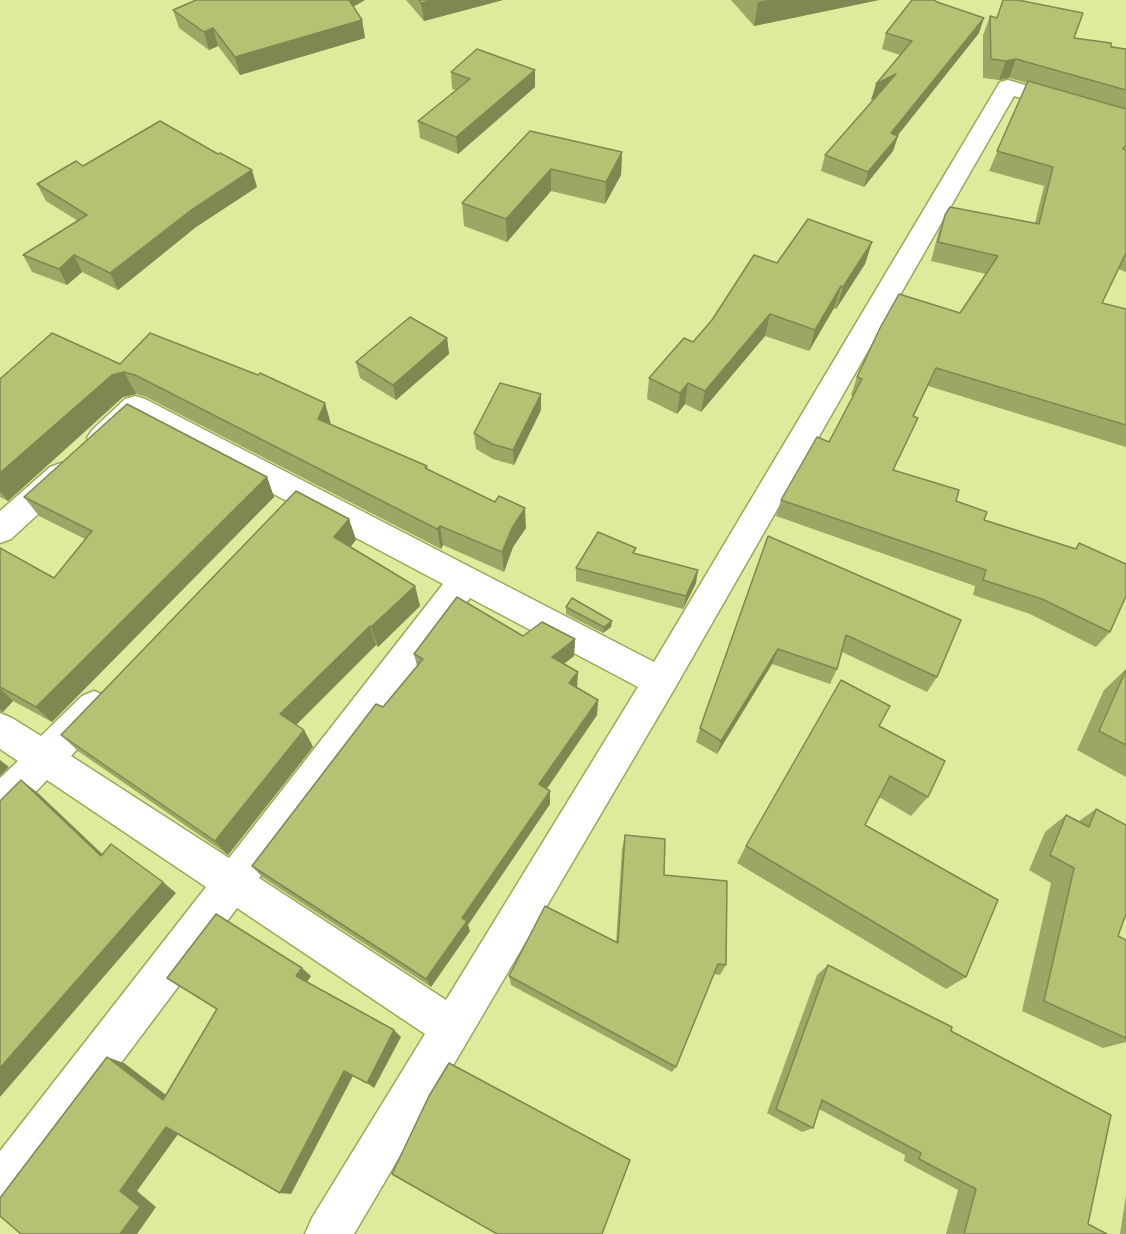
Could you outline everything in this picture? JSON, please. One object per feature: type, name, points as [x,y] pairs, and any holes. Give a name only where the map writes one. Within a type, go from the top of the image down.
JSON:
[{"type":"street","points":[[328,1234],[660,682],[1008,87],[1126,122]]},
{"type":"street","points":[[0,530],[135,407],[660,682]]},
{"type":"street","points":[[275,520],[300,494]]},
{"type":"street","points":[[0,1187],[465,580]]},
{"type":"street","points":[[0,804],[118,682]]},
{"type":"street","points":[[0,729],[452,1028]]},
{"type":"building","points":[[196,0],[349,0],[362,20],[235,57],[213,28],[204,32],[173,10]]},
{"type":"building","points":[[419,0],[435,0],[421,3]]},
{"type":"building","points":[[912,0],[934,0],[984,18],[891,133],[898,136],[868,172],[825,155],[896,74],[876,84],[912,41],[886,33]]},
{"type":"building","points":[[1003,0],[1018,0],[1083,13],[1074,38],[1111,43],[1111,47],[1126,49],[1126,90],[1016,59],[1006,61],[991,59],[990,16],[997,18]]},
{"type":"building","points":[[477,49],[535,70],[456,137],[418,121],[470,79],[451,72]]},
{"type":"building","points":[[1028,81],[1126,109],[1126,145],[1123,149],[1126,150],[1126,253],[1102,303],[1126,309],[1126,425],[936,368],[913,416],[918,418],[893,470],[959,490],[956,501],[987,512],[984,520],[1076,549],[1079,543],[1126,564],[1126,596],[1110,632],[1042,599],[983,580],[986,570],[781,500],[817,437],[829,442],[862,379],[857,377],[899,294],[960,313],[998,256],[938,242],[945,215],[950,207],[1039,224],[1053,167],[997,151]]},
{"type":"building","points":[[160,121],[218,154],[252,170],[190,211],[110,273],[74,255],[59,269],[23,255],[87,215],[37,184],[76,161],[83,166]]},
{"type":"building","points":[[530,131],[622,152],[606,182],[551,169],[506,219],[462,203]]},
{"type":"building","points":[[808,219],[872,242],[843,287],[841,286],[815,330],[770,314],[705,391],[688,383],[680,393],[649,378],[684,338],[693,342],[712,320],[754,255],[777,263]]},
{"type":"building","points":[[410,317],[447,338],[393,385],[356,362]]},
{"type":"building","points":[[52,333],[120,364],[150,333],[258,375],[260,373],[325,403],[318,419],[427,466],[425,468],[495,502],[499,496],[525,508],[512,528],[502,552],[440,526],[437,529],[135,375],[124,372],[112,375],[0,473],[0,379]]},
{"type":"building","points":[[500,383],[541,394],[513,450],[492,444],[474,433]]},
{"type":"building","points":[[127,404],[267,477],[36,707],[0,687],[0,548],[54,578],[92,531],[24,497]]},
{"type":"building","points":[[296,491],[349,519],[334,537],[415,586],[370,626],[280,714],[304,730],[215,841],[61,735]]},
{"type":"building","points":[[598,532],[636,548],[633,553],[698,570],[686,596],[576,568]]},
{"type":"building","points":[[768,536],[961,620],[937,677],[846,635],[837,669],[778,649],[721,741],[700,728]]},
{"type":"building","points":[[457,597],[523,636],[542,622],[575,639],[552,657],[578,672],[569,683],[598,700],[539,784],[550,791],[462,918],[467,921],[426,979],[252,866],[376,704],[383,707],[423,659],[414,654]]},
{"type":"building","points":[[572,598],[612,621],[604,627],[566,607]]},
{"type":"building","points":[[1126,670],[1126,745],[1099,731]]},
{"type":"building","points":[[841,680],[890,706],[879,726],[945,761],[928,797],[890,776],[865,825],[998,900],[966,977],[746,846]]},
{"type":"building","points":[[21,780],[101,856],[111,844],[163,882],[0,1068],[0,801]]},
{"type":"building","points":[[1096,809],[1126,825],[1126,914],[1118,936],[1126,940],[1126,1038],[1044,1001],[1074,868],[1050,855],[1066,815],[1089,827]]},
{"type":"building","points":[[625,835],[665,839],[664,875],[727,881],[726,965],[718,964],[676,1067],[509,976],[545,906],[618,943]]},
{"type":"building","points":[[216,914],[302,968],[296,976],[394,1030],[367,1083],[344,1071],[280,1193],[166,1127],[120,1191],[140,1207],[120,1234],[21,1234],[0,1216],[0,1198],[107,1057],[163,1100],[217,1009],[167,978]]},
{"type":"building","points":[[828,965],[952,1027],[951,1031],[1111,1115],[1088,1224],[1107,1234],[964,1234],[976,1189],[919,1159],[921,1153],[822,1100],[813,1128],[776,1109]]},
{"type":"building","points":[[449,1063],[630,1160],[602,1234],[497,1234],[392,1174],[429,1096]]}]
